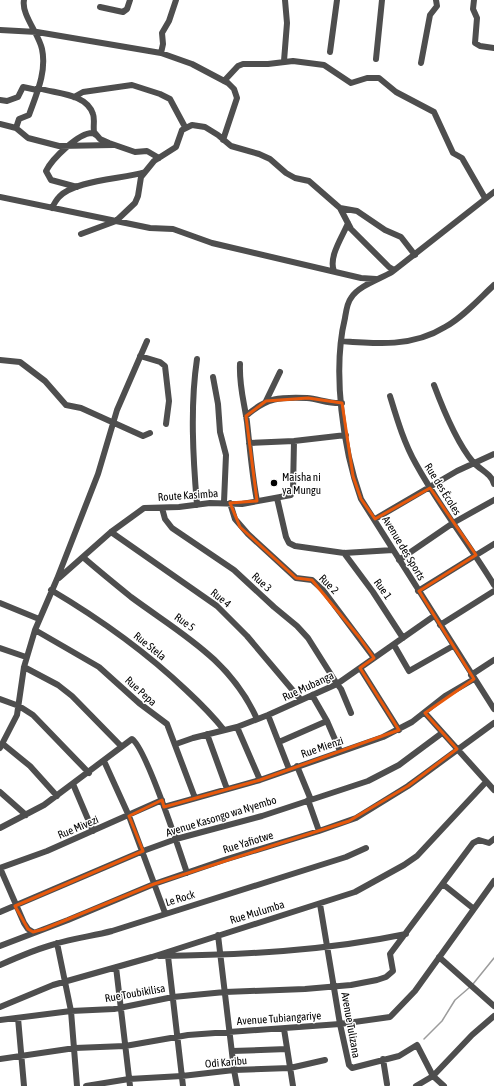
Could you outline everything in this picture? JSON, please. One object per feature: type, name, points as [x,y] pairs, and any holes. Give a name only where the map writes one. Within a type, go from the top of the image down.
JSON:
[{"type":"street","points":[[16,128],[19,119],[29,115],[41,84],[43,50],[37,32],[25,10],[24,0]]},
{"type":"street","points":[[100,7],[123,12],[127,9],[130,0]]},
{"type":"street","points":[[161,53],[163,44],[162,33],[169,21],[176,0]]},
{"type":"street","points":[[284,61],[287,23],[285,0]]},
{"type":"street","points":[[330,52],[337,0]]},
{"type":"street","points":[[376,59],[382,0]]},
{"type":"street","points":[[421,63],[431,13],[437,6],[436,0]]},
{"type":"street","points":[[474,0],[473,9],[476,18],[475,43],[480,46],[494,48]]},
{"type":"street","points":[[0,30],[37,32],[161,53],[192,64],[234,88],[237,98],[224,140]]},
{"type":"street","points":[[224,81],[238,66],[243,64],[268,64],[284,61],[324,65],[351,83],[368,78],[379,78],[396,92],[432,110],[453,153],[462,158],[485,198]]},
{"type":"street","points":[[74,97],[83,92],[132,85],[160,94],[170,99],[185,127]]},
{"type":"street","points":[[0,100],[13,100],[18,97],[24,87],[74,97],[84,101],[90,106],[96,135]]},
{"type":"street","points":[[0,124],[16,128],[28,138],[49,144],[68,146],[115,145]]},
{"type":"street","points":[[81,234],[116,221],[135,203],[138,196],[139,182],[145,172],[154,161],[176,147],[182,130],[185,127],[192,125],[205,127],[218,135],[231,146],[270,159],[286,173],[295,178],[309,181],[340,208],[348,223],[369,247],[394,270]]},
{"type":"street","points":[[77,187],[56,183],[46,174],[48,167],[68,146],[86,134],[93,133],[115,145],[135,152],[147,151],[159,158]]},
{"type":"street","points":[[52,208],[58,197],[77,187],[110,178],[145,172]]},
{"type":"street","name":"Avenue des Sports","points":[[494,192],[415,255],[394,270],[376,279],[350,298],[341,341],[339,382],[353,476],[361,499],[473,677],[491,699],[494,709]]},
{"type":"street","points":[[0,197],[150,228],[172,229],[212,243],[361,278],[376,279]]},
{"type":"street","points":[[340,208],[357,211],[385,230],[401,237],[415,255]]},
{"type":"street","points":[[334,271],[332,265],[334,258],[348,223]]},
{"type":"street","points":[[341,341],[371,344],[408,342],[431,334],[446,327],[494,285]]},
{"type":"street","name":"Route Kasimba","points":[[1,747],[13,726],[19,706],[26,657],[35,630],[57,579],[98,474],[113,422],[147,341]]},
{"type":"street","points":[[140,356],[160,362],[165,366],[169,401],[166,424]]},
{"type":"street","points":[[197,359],[193,387],[193,408],[197,505]]},
{"type":"street","points":[[0,360],[20,362],[45,381],[66,405],[81,408],[143,436],[150,433]]},
{"type":"street","points":[[240,364],[240,386],[246,416],[258,501]]},
{"type":"street","points":[[246,416],[266,401],[280,372]]},
{"type":"street","name":"Rue 2","points":[[213,377],[218,404],[220,432],[226,455],[227,503],[235,519],[248,534],[296,578],[309,579],[323,590],[374,658]]},
{"type":"street","points":[[434,385],[448,417],[474,463],[491,478],[494,484]]},
{"type":"street","name":"Rue des Écoles","points":[[390,396],[402,433],[415,463],[494,585]]},
{"type":"street","points":[[266,401],[308,398],[323,402],[342,403]]},
{"type":"street","points":[[250,443],[294,441],[346,435]]},
{"type":"street","name":"Route Kasimba","points":[[57,579],[84,558],[111,532],[144,508],[227,503],[242,504],[291,495],[293,490],[294,441]]},
{"type":"street","points":[[375,519],[474,463],[494,454]]},
{"type":"street","points":[[277,498],[286,538],[289,543],[302,547],[344,553],[393,550]]},
{"type":"street","points":[[399,560],[453,523],[494,500]]},
{"type":"street","name":"Rue 3","points":[[162,508],[165,519],[172,528],[234,570],[297,626],[308,638],[341,689],[351,713]]},
{"type":"street","name":"Rue 4","points":[[111,532],[217,606],[247,636],[302,700]]},
{"type":"street","points":[[418,591],[494,544]]},
{"type":"street","name":"Rue 1","points":[[344,553],[373,592],[403,638]]},
{"type":"street","name":"Rue 5","points":[[84,558],[132,597],[196,642],[228,674],[246,698],[257,719]]},
{"type":"street","name":"Rue Stela","points":[[51,590],[94,616],[145,653],[199,702],[224,730]]},
{"type":"street","points":[[440,625],[494,591]]},
{"type":"street","points":[[0,603],[39,619]]},
{"type":"street","name":"Rue Mubanga","points":[[176,744],[207,734],[237,728],[337,684],[434,616]]},
{"type":"street","name":"Rue Pepa","points":[[35,630],[99,667],[139,703],[167,724],[176,744],[195,798]]},
{"type":"street","points":[[394,645],[410,671],[453,646]]},
{"type":"street","points":[[0,648],[26,657]]},
{"type":"street","name":"Rue Mienzi","points":[[164,807],[260,780],[384,737],[399,730],[425,713],[445,696],[473,677],[494,660]]},
{"type":"street","points":[[24,667],[58,685],[72,696],[121,746]]},
{"type":"street","points":[[360,668],[399,730]]},
{"type":"street","points":[[312,695],[327,721],[340,751]]},
{"type":"street","points":[[0,699],[19,706],[40,721],[89,773]]},
{"type":"street","points":[[425,713],[494,790]]},
{"type":"street","points":[[268,715],[289,769]]},
{"type":"street","points":[[279,742],[327,721]]},
{"type":"street","name":"Rue Yafiotwe","points":[[0,946],[154,884],[319,831],[366,812],[408,786],[494,723]]},
{"type":"street","points":[[237,728],[260,780]]},
{"type":"street","name":"Avenue Kasongo wa Nyembo","points":[[0,912],[143,851],[176,839],[262,816],[368,781],[383,774],[442,733]]},
{"type":"street","points":[[207,734],[227,789]]},
{"type":"street","points":[[0,828],[26,815],[57,796],[89,773],[121,746],[130,740],[134,740],[139,746],[162,800],[187,873]]},
{"type":"street","points":[[1,747],[26,763],[57,796]]},
{"type":"street","points":[[104,761],[129,816],[165,913]]},
{"type":"street","points":[[297,766],[310,800],[319,831]]},
{"type":"street","name":"Rue Mulumba","points":[[0,1007],[66,982],[152,957],[355,892],[404,866],[417,856],[486,782]]},
{"type":"street","points":[[73,784],[93,831]]},
{"type":"street","points":[[0,792],[26,815]]},
{"type":"street","name":"Rue Mivezi","points":[[0,868],[47,851],[129,816],[162,800]]},
{"type":"street","points":[[152,957],[328,948],[361,944],[406,934],[444,885],[473,843],[479,840],[489,843],[494,839]]},
{"type":"street","name":"Le Rock","points":[[0,965],[37,948],[88,938],[346,857],[366,848]]},
{"type":"street","points":[[0,868],[15,906],[28,929],[33,932]]},
{"type":"street","name":"Avenue Tubiangariye","points":[[0,1059],[75,1048],[125,1046],[177,1037],[230,1031],[284,1029],[386,1018],[394,1015],[415,991],[494,881]]},
{"type":"street","points":[[444,885],[474,909]]},
{"type":"street","name":"Avenue Tulizana","points":[[320,904],[340,1024],[350,1067],[403,1054],[417,1045],[433,1076]]},
{"type":"street","name":"Rue Toubikilisa","points":[[0,1020],[71,1011],[121,1007],[173,997],[225,992],[334,987],[377,980],[391,974],[394,967],[390,960],[390,954],[406,934]]},
{"type":"street","points":[[218,935],[222,954],[234,1070],[238,1086]]},
{"type":"street","points":[[57,943],[71,1011],[77,1086]]},
{"type":"street","points":[[168,956],[184,1086]]},
{"type":"street","points":[[439,958],[494,1006]]},
{"type":"street","points":[[116,968],[130,1086]]},
{"type":"street","points":[[416,1086],[433,1076],[472,1035],[494,1016]]},
{"type":"street","points":[[18,1018],[24,1086]]},
{"type":"street","points":[[284,1029],[293,1086]]},
{"type":"street","points":[[232,1051],[287,1049]]},
{"type":"street","points":[[383,1059],[387,1084]]},
{"type":"street","name":"Odi Karibu","points":[[86,1086],[129,1079],[182,1076],[234,1070],[290,1068],[325,1060]]},
{"type":"street","points":[[433,1076],[444,1086]]},
{"type":"highlighted area","points":[[308,398],[342,403],[353,476],[361,499],[375,519],[430,488],[476,555],[419,591],[474,679],[425,713],[457,749],[408,786],[349,821],[154,884],[44,929],[33,932],[28,929],[15,906],[143,851],[129,816],[162,800],[164,807],[260,780],[399,730],[360,668],[374,658],[359,637],[312,580],[296,578],[240,527],[230,503],[257,501],[246,416],[266,401],[279,399]]},
{"type":"waterway","points":[[473,984],[494,958]]},
{"type":"waterway","points":[[424,1039],[442,1021],[455,1000],[470,987]]},
{"type":"place","name":"Maisha ni ya Mungu","points":[[274,483]]}]
